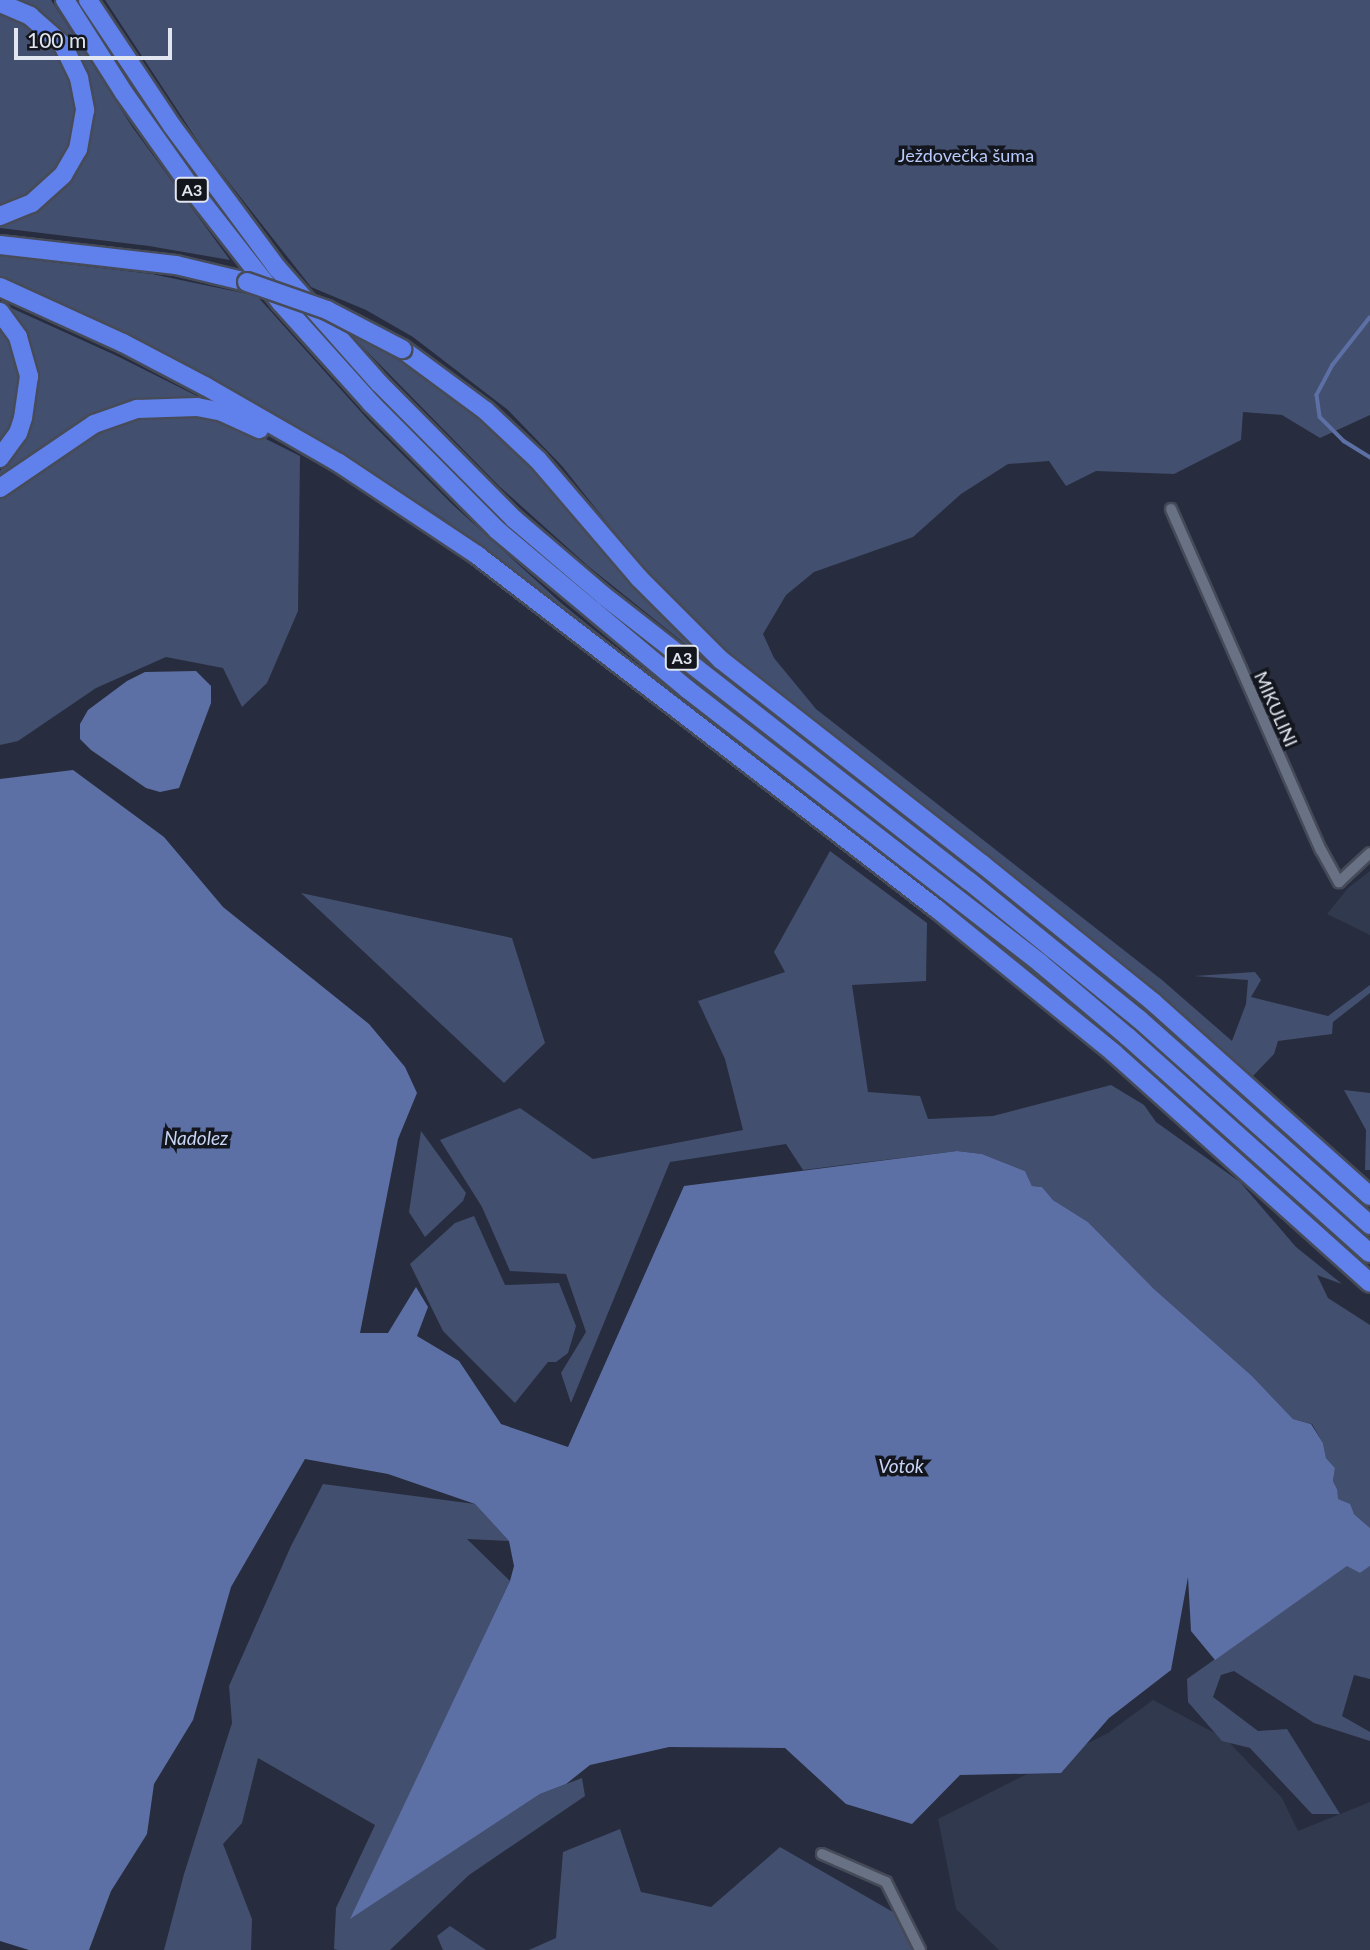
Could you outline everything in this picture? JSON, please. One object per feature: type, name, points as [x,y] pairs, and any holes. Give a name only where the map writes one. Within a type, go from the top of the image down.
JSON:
[{"type":"highway","name":"A3","points":[[65,0],[124,93],[195,193],[281,303],[362,394],[497,530],[687,689],[1040,963],[1128,1037],[1370,1253]]},
{"type":"highway","name":"A3","points":[[88,0],[172,126],[278,269],[379,383],[514,519],[604,596],[969,881],[1139,1019],[1370,1225]]},
{"type":"highway","points":[[0,3],[30,16],[63,46],[79,78],[85,110],[78,149],[63,175],[32,203],[0,216]]},
{"type":"highway","points":[[0,233],[66,244],[83,256]]},
{"type":"highway","points":[[0,245],[176,265],[247,282],[294,297],[351,322],[402,349],[486,411],[538,460],[639,578],[720,660],[1142,993],[1370,1196]]},
{"type":"highway","points":[[0,287],[123,343],[338,463],[477,555],[937,909],[1114,1053],[1370,1283]]},
{"type":"highway","points":[[0,312],[18,337],[29,376],[18,433],[0,458]]},
{"type":"highway","points":[[0,488],[94,424],[137,409],[167,406],[222,412],[319,461],[338,463]]},
{"type":"street","name":"MIKULINI","points":[[1171,509],[1321,850],[1339,882],[1370,852]]},
{"type":"street","points":[[822,1854],[886,1882],[920,1950]]},
{"type":"shaded area","points":[[1370,871],[1370,935],[1327,914],[1348,888]]},
{"type":"shaded area","points":[[1153,1700],[1226,1739],[1282,1798],[1298,1831],[1370,1802],[1370,1950],[999,1950],[956,1909],[938,1819],[1108,1733]]},
{"type":"green space","points":[[17,0],[51,0],[133,128],[230,260],[149,246],[0,228],[0,222],[37,209],[69,179],[81,161],[92,118],[88,76],[71,43],[45,15]]},
{"type":"green space","name":"Ježdovečka šuma","points":[[105,0],[1370,0],[1370,415],[1320,438],[1282,415],[1243,412],[1241,440],[1174,474],[1096,471],[1066,486],[1049,461],[1008,464],[961,494],[913,537],[814,572],[786,595],[763,634],[774,658],[816,709],[1162,980],[1232,1041],[1246,1004],[1248,980],[1194,976],[1255,972],[1261,980],[1251,997],[1328,1016],[1370,985],[1370,993],[1333,1022],[1332,1034],[1278,1041],[1274,1054],[1253,1076],[1050,907],[738,663],[697,627],[652,579],[562,466],[508,410],[413,337],[366,310],[311,287],[205,152]]},
{"type":"green space","points":[[0,10],[15,15],[56,48],[74,80],[78,116],[67,159],[32,195],[0,209]]},
{"type":"green space","points":[[0,256],[152,274],[257,296],[370,422],[453,505],[561,603],[619,650],[443,518],[327,444],[113,328],[0,277]]},
{"type":"green space","points":[[7,306],[115,355],[211,403],[166,397],[110,409],[70,429],[0,480],[0,471],[28,429],[36,387],[35,369],[26,336]]},
{"type":"green space","points":[[0,324],[10,339],[21,377],[15,422],[0,448]]},
{"type":"green space","points":[[343,327],[398,357],[482,418],[531,466],[653,604],[1146,1006],[1342,1179],[1370,1208],[1216,1069],[1084,957],[588,566],[499,486]]},
{"type":"green space","points":[[141,415],[206,415],[236,424],[300,456],[298,611],[267,683],[242,707],[223,668],[166,657],[96,688],[18,741],[0,745],[0,498],[79,442],[108,426]]},
{"type":"green space","points":[[830,851],[927,923],[926,981],[852,985],[868,1092],[920,1096],[928,1119],[993,1116],[1111,1085],[1144,1105],[1156,1122],[1240,1182],[1296,1247],[1342,1284],[1317,1275],[1328,1298],[1370,1325],[1370,1528],[1337,1499],[1337,1489],[1333,1481],[1335,1468],[1326,1458],[1323,1443],[1312,1424],[1293,1419],[1252,1376],[1154,1289],[1088,1222],[1053,1200],[1042,1187],[1032,1186],[1025,1171],[982,1154],[957,1151],[803,1170],[786,1144],[670,1162],[571,1403],[561,1373],[586,1332],[566,1274],[510,1271],[482,1207],[440,1140],[520,1108],[593,1159],[743,1130],[725,1059],[698,1001],[785,972],[774,952]]},
{"type":"green space","points":[[301,893],[512,938],[545,1043],[504,1083]]},
{"type":"green space","points":[[1344,1090],[1370,1093],[1370,1170],[1365,1170],[1366,1130]]},
{"type":"green space","points":[[421,1131],[466,1193],[463,1201],[425,1237],[409,1212]]},
{"type":"green space","points":[[474,1216],[505,1285],[559,1283],[576,1326],[568,1353],[556,1362],[548,1362],[515,1403],[443,1331],[410,1264],[455,1223]]},
{"type":"green space","points":[[323,1484],[475,1504],[509,1541],[467,1539],[510,1581],[351,1918],[540,1794],[582,1778],[585,1796],[469,1875],[390,1950],[338,1950],[334,1949],[336,1908],[375,1825],[258,1758],[242,1823],[223,1844],[252,1919],[251,1950],[164,1950],[184,1874],[232,1723],[229,1686],[291,1546]]},
{"type":"green space","points":[[1348,1565],[1360,1573],[1370,1566],[1370,1679],[1354,1675],[1342,1716],[1370,1732],[1370,1741],[1314,1723],[1234,1671],[1221,1675],[1213,1697],[1258,1731],[1287,1729],[1340,1814],[1312,1814],[1250,1748],[1222,1741],[1188,1702],[1187,1679]]},
{"type":"green space","points":[[620,1829],[641,1892],[711,1907],[780,1847],[893,1912],[916,1950],[529,1950],[556,1938],[563,1852]]},
{"type":"green space","points":[[450,1926],[486,1950],[443,1950],[437,1936]]},
{"type":"water","points":[[196,671],[211,686],[211,703],[179,788],[160,792],[146,788],[91,750],[80,739],[80,724],[88,710],[127,681],[145,672]]},
{"type":"water","points":[[73,770],[164,837],[223,907],[369,1024],[405,1067],[417,1093],[398,1139],[360,1333],[388,1333],[416,1287],[428,1307],[417,1336],[459,1361],[501,1424],[568,1447],[684,1186],[957,1151],[982,1154],[1025,1171],[1032,1186],[1042,1187],[1053,1200],[1088,1222],[1154,1289],[1252,1376],[1293,1419],[1311,1424],[1323,1443],[1326,1458],[1335,1468],[1333,1481],[1338,1499],[1350,1504],[1354,1514],[1370,1528],[1370,1566],[1360,1573],[1347,1566],[1215,1660],[1191,1631],[1188,1577],[1171,1670],[1109,1718],[1061,1773],[960,1775],[912,1824],[846,1804],[785,1748],[669,1747],[590,1765],[566,1784],[540,1794],[350,1919],[510,1581],[514,1566],[509,1541],[475,1504],[388,1474],[305,1459],[231,1587],[193,1720],[154,1784],[147,1834],[111,1891],[89,1950],[29,1950],[0,1941],[0,779]]},
{"type":"waterway","points":[[1370,318],[1333,365],[1317,395],[1320,417],[1344,441],[1370,457]]},
{"type":"water label","name":"Nadolez","points":[[196,1138]]},
{"type":"water label","name":"Votok","points":[[901,1466]]}]
